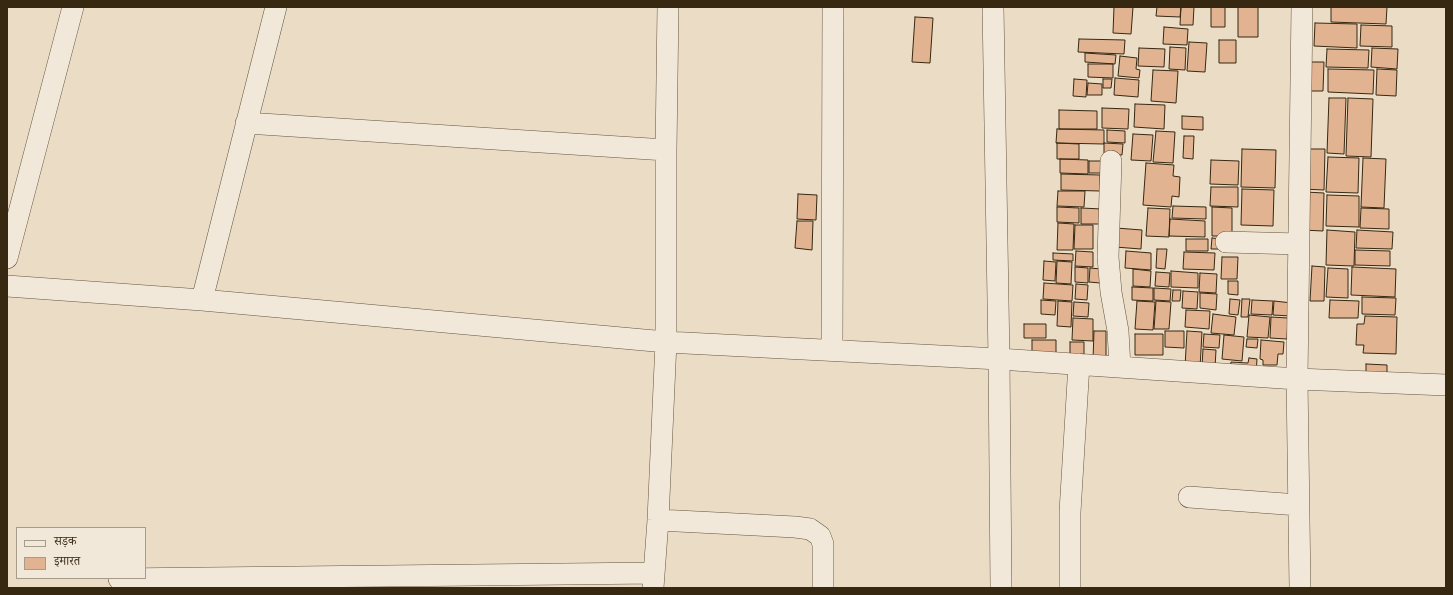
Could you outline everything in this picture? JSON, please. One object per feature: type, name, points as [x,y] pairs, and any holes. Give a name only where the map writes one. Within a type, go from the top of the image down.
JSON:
[{"type":"street","points":[[7,258],[73,7]]},
{"type":"street","points":[[202,300],[276,7]]},
{"type":"street","points":[[119,579],[653,581],[658,520],[666,342],[668,7]]},
{"type":"street","points":[[832,350],[833,7]]},
{"type":"street","points":[[993,7],[999,359],[1000,588]]},
{"type":"street","points":[[1300,588],[1297,380],[1302,7]]},
{"type":"street","points":[[246,123],[666,150]]},
{"type":"street","points":[[1111,161],[1108,257],[1111,292],[1118,331],[1120,367]]},
{"type":"street","points":[[1226,242],[1299,244]]},
{"type":"street","points":[[7,286],[202,300],[666,342],[999,359],[1297,380],[1446,385]]},
{"type":"street","points":[[1070,588],[1070,512],[1079,364]]},
{"type":"street","points":[[1189,497],[1299,505]]},
{"type":"street","points":[[658,520],[810,529],[820,536],[823,544],[823,588]]},
{"type":"building","points":[[1114,7],[1133,7],[1131,34],[1113,33]]},
{"type":"building","points":[[1157,7],[1181,7],[1180,17],[1156,16]]},
{"type":"building","points":[[1181,7],[1194,7],[1193,25],[1180,25]]},
{"type":"building","points":[[1211,7],[1225,7],[1225,27],[1211,27]]},
{"type":"building","points":[[1238,7],[1258,7],[1258,37],[1238,37]]},
{"type":"building","points":[[1331,7],[1387,7],[1386,24],[1331,22]]},
{"type":"building","points":[[915,17],[933,18],[930,63],[912,62]]},
{"type":"building","points":[[1315,23],[1357,24],[1357,48],[1314,46]]},
{"type":"building","points":[[1361,25],[1392,26],[1392,47],[1360,46]]},
{"type":"building","points":[[1164,27],[1188,29],[1187,45],[1163,44]]},
{"type":"building","points":[[1079,39],[1125,40],[1124,54],[1078,52]]},
{"type":"building","points":[[1219,40],[1236,40],[1236,63],[1219,63]]},
{"type":"building","points":[[1189,42],[1207,43],[1205,72],[1187,71]]},
{"type":"building","points":[[1170,47],[1186,48],[1185,70],[1169,69]]},
{"type":"building","points":[[1139,48],[1165,49],[1164,67],[1138,66]]},
{"type":"building","points":[[1372,48],[1398,49],[1397,69],[1371,67]]},
{"type":"building","points":[[1327,49],[1369,50],[1368,68],[1326,67]]},
{"type":"building","points":[[1085,53],[1116,55],[1115,64],[1085,62]]},
{"type":"building","points":[[1120,56],[1137,58],[1136,69],[1140,70],[1139,78],[1118,76]]},
{"type":"building","points":[[1307,62],[1324,62],[1323,91],[1306,91]]},
{"type":"building","points":[[1088,64],[1113,64],[1113,78],[1088,77]]},
{"type":"building","points":[[1328,69],[1374,70],[1373,94],[1328,92]]},
{"type":"building","points":[[1377,69],[1397,70],[1396,96],[1376,95]]},
{"type":"building","points":[[1153,70],[1178,71],[1176,103],[1151,101]]},
{"type":"building","points":[[1115,78],[1139,80],[1138,97],[1114,95]]},
{"type":"building","points":[[1074,79],[1087,80],[1086,97],[1073,96]]},
{"type":"building","points":[[1103,79],[1112,79],[1111,88],[1103,88]]},
{"type":"building","points":[[1088,83],[1102,84],[1102,95],[1087,95]]},
{"type":"building","points":[[1329,98],[1346,98],[1344,154],[1327,153]]},
{"type":"building","points":[[1348,98],[1373,99],[1371,157],[1346,156]]},
{"type":"building","points":[[1135,104],[1165,105],[1164,129],[1134,127]]},
{"type":"building","points":[[1102,108],[1129,109],[1128,129],[1102,128]]},
{"type":"building","points":[[1059,110],[1097,111],[1097,129],[1059,129]]},
{"type":"building","points":[[1182,116],[1203,117],[1203,130],[1182,129]]},
{"type":"building","points":[[1057,129],[1104,130],[1104,144],[1056,143]]},
{"type":"building","points":[[1107,130],[1125,131],[1125,143],[1107,142]]},
{"type":"building","points":[[1156,131],[1175,132],[1173,163],[1153,162]]},
{"type":"building","points":[[1133,134],[1153,135],[1151,161],[1131,160]]},
{"type":"building","points":[[1184,136],[1194,136],[1193,159],[1183,158]]},
{"type":"building","points":[[1057,143],[1079,144],[1079,159],[1057,159]]},
{"type":"building","points":[[1104,143],[1123,144],[1122,155],[1104,154]]},
{"type":"building","points":[[1242,149],[1276,150],[1275,188],[1241,187]]},
{"type":"building","points":[[1303,149],[1325,149],[1324,190],[1302,189]]},
{"type":"building","points":[[1328,157],[1359,158],[1358,193],[1326,192]]},
{"type":"building","points":[[1363,158],[1386,159],[1384,208],[1361,207]]},
{"type":"building","points":[[1060,159],[1088,160],[1088,174],[1060,173]]},
{"type":"building","points":[[1211,160],[1239,161],[1238,185],[1210,184]]},
{"type":"building","points":[[1089,161],[1102,161],[1102,173],[1089,173]]},
{"type":"building","points":[[1146,163],[1174,165],[1173,176],[1180,177],[1179,197],[1172,196],[1171,207],[1143,205]]},
{"type":"building","points":[[1061,174],[1100,175],[1100,191],[1061,190]]},
{"type":"building","points":[[1211,187],[1238,187],[1238,207],[1210,206]]},
{"type":"building","points":[[1242,189],[1274,190],[1273,226],[1241,225]]},
{"type":"building","points":[[1058,191],[1085,191],[1084,207],[1057,206]]},
{"type":"building","points":[[1305,192],[1324,193],[1323,231],[1303,230]]},
{"type":"building","points":[[798,194],[817,195],[816,220],[797,219]]},
{"type":"building","points":[[1327,195],[1359,196],[1359,227],[1326,226]]},
{"type":"building","points":[[1173,206],[1206,207],[1206,219],[1172,218]]},
{"type":"building","points":[[1057,207],[1079,208],[1079,223],[1057,222]]},
{"type":"building","points":[[1212,207],[1232,208],[1232,236],[1212,236]]},
{"type":"building","points":[[1081,208],[1102,209],[1102,224],[1081,224]]},
{"type":"building","points":[[1148,208],[1170,209],[1169,237],[1146,236]]},
{"type":"building","points":[[1361,208],[1389,209],[1389,229],[1360,228]]},
{"type":"building","points":[[1170,219],[1205,221],[1205,237],[1169,236]]},
{"type":"building","points":[[797,221],[813,221],[812,250],[795,248]]},
{"type":"building","points":[[1058,223],[1074,224],[1073,250],[1057,250]]},
{"type":"building","points":[[1075,225],[1093,225],[1093,249],[1074,249]]},
{"type":"building","points":[[1116,228],[1142,230],[1141,249],[1115,247]]},
{"type":"building","points":[[1327,230],[1355,232],[1354,266],[1326,265]]},
{"type":"building","points":[[1357,230],[1393,232],[1392,249],[1356,248]]},
{"type":"building","points":[[1212,238],[1222,239],[1221,249],[1211,249]]},
{"type":"building","points":[[1186,239],[1208,239],[1208,251],[1186,251]]},
{"type":"building","points":[[1157,249],[1167,249],[1165,269],[1156,268]]},
{"type":"building","points":[[1355,250],[1390,251],[1390,266],[1355,265]]},
{"type":"building","points":[[1076,251],[1093,252],[1093,267],[1075,266]]},
{"type":"building","points":[[1126,251],[1151,253],[1151,270],[1125,268]]},
{"type":"building","points":[[1184,252],[1215,253],[1214,270],[1183,269]]},
{"type":"building","points":[[1053,253],[1073,254],[1073,261],[1053,260]]},
{"type":"building","points":[[1222,257],[1238,257],[1237,279],[1221,279]]},
{"type":"building","points":[[1044,261],[1056,262],[1055,281],[1043,280]]},
{"type":"building","points":[[1057,261],[1072,262],[1071,284],[1056,283]]},
{"type":"building","points":[[1312,266],[1325,267],[1324,301],[1310,301]]},
{"type":"building","points":[[1075,267],[1088,268],[1088,283],[1075,282]]},
{"type":"building","points":[[1352,267],[1396,269],[1395,297],[1351,295]]},
{"type":"building","points":[[1090,268],[1101,269],[1100,283],[1089,282]]},
{"type":"building","points":[[1328,268],[1348,269],[1348,298],[1326,297]]},
{"type":"building","points":[[1133,269],[1151,271],[1150,287],[1133,286]]},
{"type":"building","points":[[1171,271],[1198,273],[1198,288],[1171,287]]},
{"type":"building","points":[[1156,272],[1170,273],[1169,287],[1155,286]]},
{"type":"building","points":[[1200,273],[1217,274],[1216,293],[1199,292]]},
{"type":"building","points":[[1228,281],[1238,281],[1238,295],[1228,294]]},
{"type":"building","points":[[1044,283],[1073,285],[1072,301],[1043,299]]},
{"type":"building","points":[[1076,284],[1088,285],[1087,300],[1075,299]]},
{"type":"building","points":[[1132,287],[1153,288],[1153,301],[1132,300]]},
{"type":"building","points":[[1154,288],[1171,289],[1170,301],[1154,300]]},
{"type":"building","points":[[1173,290],[1181,290],[1180,301],[1172,301]]},
{"type":"building","points":[[1183,291],[1198,292],[1197,309],[1182,308]]},
{"type":"building","points":[[1200,293],[1217,294],[1216,310],[1200,308]]},
{"type":"building","points":[[1362,297],[1396,298],[1395,315],[1362,314]]},
{"type":"building","points":[[1230,299],[1240,300],[1238,315],[1229,314]]},
{"type":"building","points":[[1242,299],[1250,299],[1248,317],[1241,317]]},
{"type":"building","points":[[1041,300],[1056,301],[1055,315],[1041,314]]},
{"type":"building","points":[[1252,300],[1273,301],[1272,315],[1251,314]]},
{"type":"building","points":[[1330,300],[1359,301],[1358,318],[1329,318]]},
{"type":"building","points":[[1058,301],[1072,302],[1071,327],[1057,326]]},
{"type":"building","points":[[1137,301],[1155,302],[1153,330],[1135,329]]},
{"type":"building","points":[[1156,301],[1171,302],[1169,329],[1154,329]]},
{"type":"building","points":[[1274,301],[1292,303],[1291,316],[1273,315]]},
{"type":"building","points":[[1074,302],[1089,303],[1088,317],[1073,316]]},
{"type":"building","points":[[1186,310],[1210,311],[1209,329],[1185,327]]},
{"type":"building","points":[[1213,314],[1236,317],[1234,335],[1211,333]]},
{"type":"building","points":[[1249,315],[1270,317],[1268,338],[1247,337]]},
{"type":"building","points":[[1365,316],[1397,317],[1396,354],[1363,353],[1364,345],[1356,345],[1357,324],[1364,324]]},
{"type":"building","points":[[1271,317],[1288,318],[1287,339],[1270,338]]},
{"type":"building","points":[[1073,318],[1093,319],[1093,341],[1072,340]]},
{"type":"building","points":[[1024,324],[1046,324],[1046,338],[1024,338]]},
{"type":"building","points":[[1094,331],[1106,331],[1106,360],[1093,360]]},
{"type":"building","points":[[1165,331],[1184,331],[1184,348],[1165,347]]},
{"type":"building","points":[[1187,331],[1202,332],[1200,368],[1185,367]]},
{"type":"building","points":[[1135,334],[1163,334],[1163,355],[1135,355]]},
{"type":"building","points":[[1204,334],[1220,335],[1219,348],[1203,347]]},
{"type":"building","points":[[1224,335],[1244,337],[1242,361],[1222,359]]},
{"type":"building","points":[[1247,339],[1258,339],[1257,348],[1246,347]]},
{"type":"building","points":[[1032,340],[1056,340],[1056,354],[1032,354]]},
{"type":"building","points":[[1261,340],[1284,342],[1283,354],[1278,354],[1277,365],[1263,365],[1263,360],[1260,359]]},
{"type":"building","points":[[1070,342],[1084,342],[1084,361],[1070,361]]},
{"type":"building","points":[[1203,349],[1216,350],[1215,368],[1202,367]]},
{"type":"building","points":[[1249,358],[1257,359],[1256,374],[1230,372],[1231,362],[1248,363]]},
{"type":"building","points":[[1366,364],[1387,365],[1387,378],[1366,377]]}]
